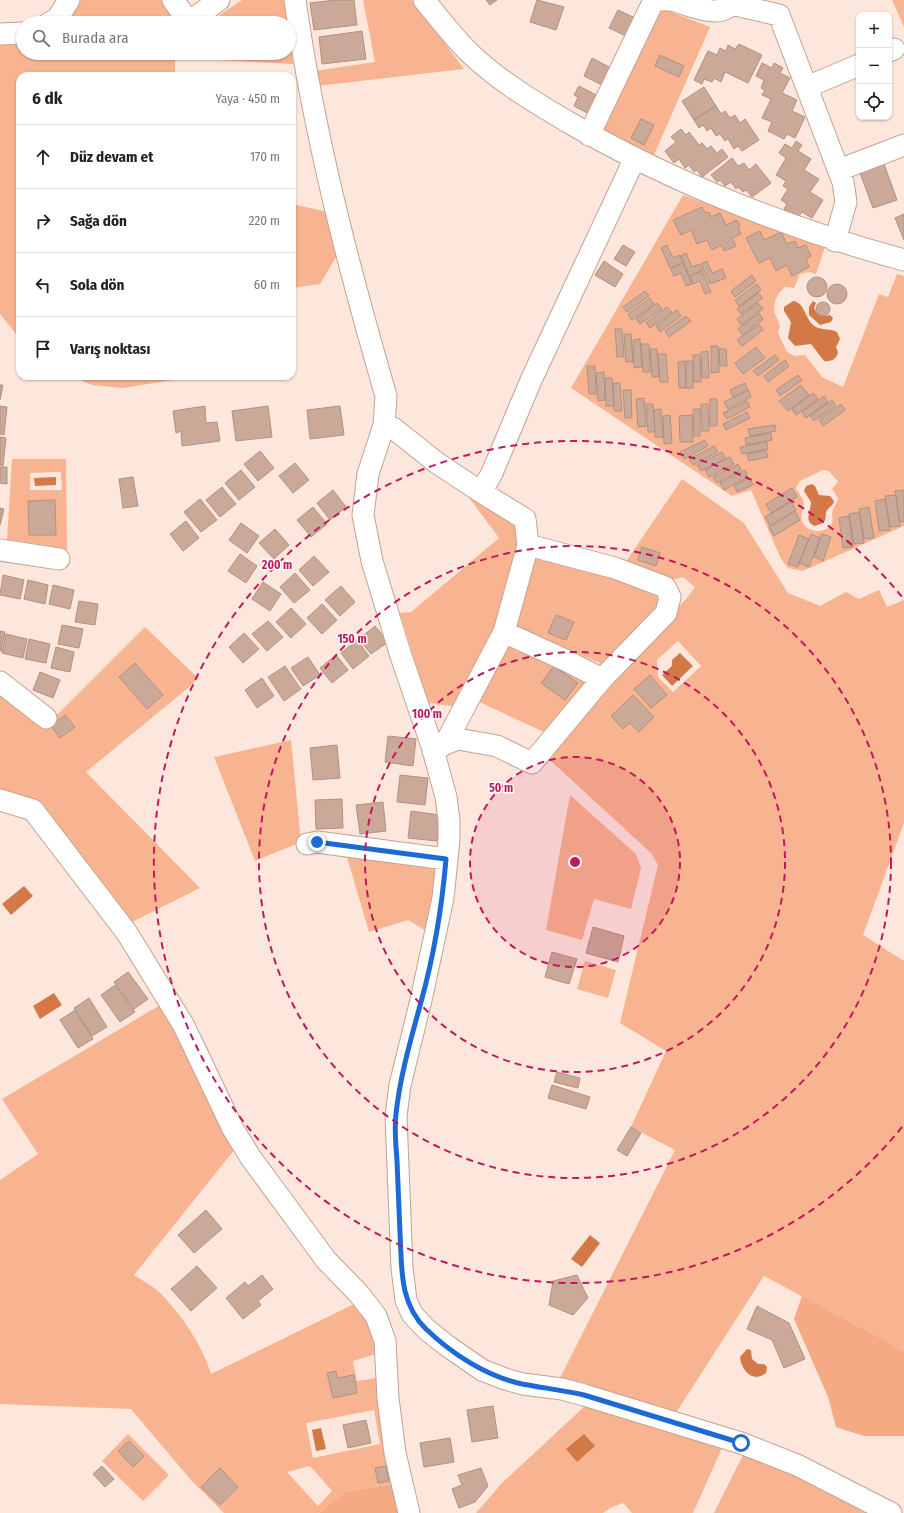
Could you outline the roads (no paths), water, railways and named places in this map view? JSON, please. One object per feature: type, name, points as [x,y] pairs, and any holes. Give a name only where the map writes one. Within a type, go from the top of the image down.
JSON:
[{"type":"street","points":[[59,16],[68,0]]},
{"type":"street","points":[[173,0],[185,16]]},
{"type":"street","points":[[197,16],[219,0]]},
{"type":"street","points":[[296,0],[308,86],[331,195],[386,396],[384,425],[368,474],[363,515],[372,561],[382,597],[439,747],[449,820],[443,898],[421,1000],[400,1086],[396,1116],[402,1268],[406,1300],[412,1314],[426,1329],[451,1349],[482,1370],[523,1384],[562,1389],[584,1395],[741,1443],[797,1465],[891,1513]]},
{"type":"street","points":[[424,0],[474,57],[528,99],[589,134],[685,182],[835,241],[904,260]]},
{"type":"street","points":[[589,134],[654,0],[669,0],[715,12],[724,9],[732,2],[779,15],[843,182],[846,202],[835,241]]},
{"type":"street","points":[[0,34],[16,33]]},
{"type":"street","points":[[807,87],[856,65]]},
{"type":"street","points":[[839,170],[904,145]]},
{"type":"street","points":[[481,492],[492,473],[532,378],[635,158]]},
{"type":"street","points":[[384,425],[393,428],[437,463],[525,519],[528,545],[504,632],[439,747]]},
{"type":"street","points":[[439,747],[458,739],[497,746],[532,763],[602,679],[666,613],[670,598],[665,587],[615,568],[528,545]]},
{"type":"street","points":[[0,550],[59,559]]},
{"type":"street","points":[[504,632],[602,679]]},
{"type":"street","points":[[0,682],[46,718]]},
{"type":"street","points":[[0,800],[33,810],[127,933],[184,1026],[233,1129],[251,1158],[326,1260],[359,1294],[376,1316],[385,1341],[388,1398],[395,1453],[409,1513]]},
{"type":"street","points":[[307,844],[317,842],[446,859]]},
{"type":"street","points":[[376,1316],[406,1300]]}]
